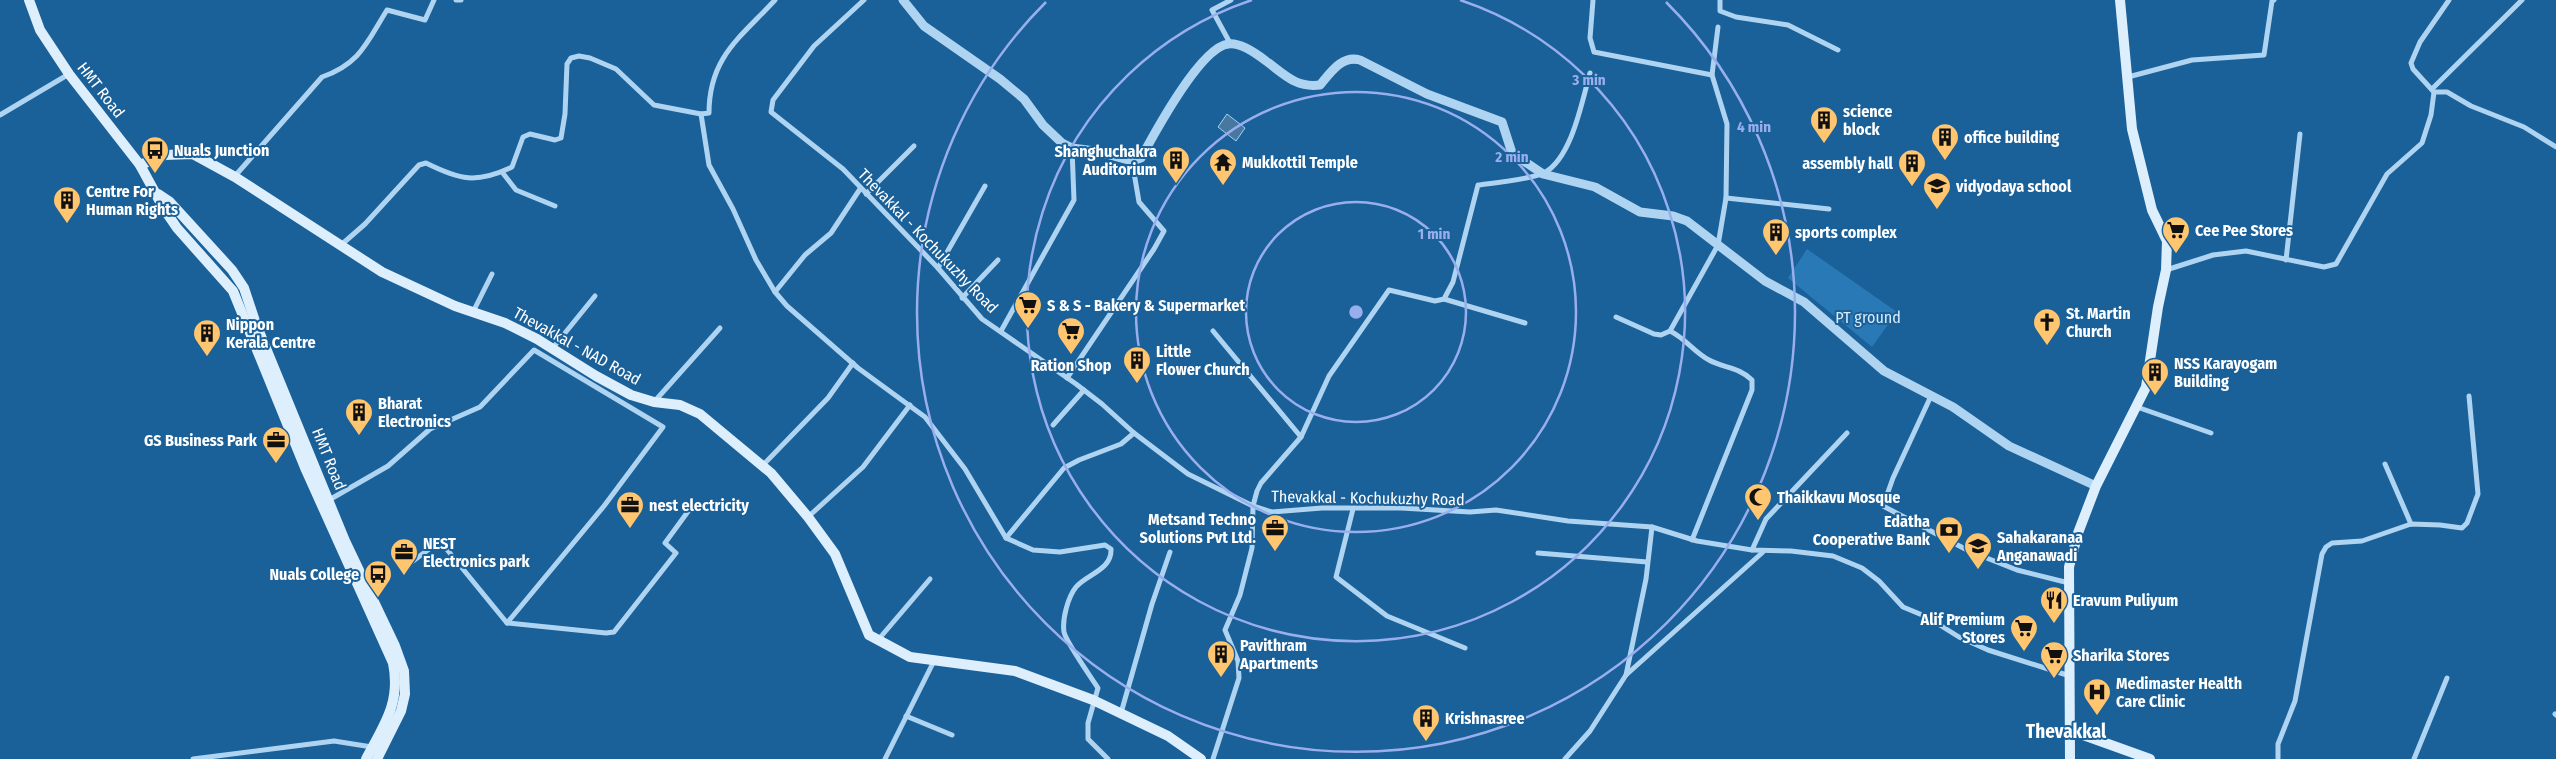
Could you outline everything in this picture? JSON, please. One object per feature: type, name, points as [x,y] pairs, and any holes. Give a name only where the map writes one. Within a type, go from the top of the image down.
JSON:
[{"type":"main road","name":"HMT Road","points":[[29,0],[40,30],[69,74],[140,165],[157,193],[164,209],[177,228],[234,291],[306,470],[401,679],[393,704],[366,759]]},
{"type":"main road","points":[[2070,759],[2072,731],[2069,567],[2078,533],[2096,486],[2146,387],[2166,270],[2167,241],[2152,210],[2134,138],[2120,0]]},
{"type":"main road","name":"Thevakkal - NAD Road","points":[[140,165],[165,155],[193,154],[235,177],[382,272],[473,313],[505,323],[537,338],[551,349],[631,396],[654,402],[680,405],[700,414],[771,473],[808,517],[835,554],[869,635],[910,657],[1015,671],[1093,700],[1168,736],[1201,759]]},
{"type":"main road","name":"HMT Road","points":[[157,193],[170,202],[232,270],[244,288],[256,324],[345,541],[395,646],[405,694],[401,711],[377,759]]},
{"type":"main road","points":[[2072,731],[2150,759]]},
{"type":"street","points":[[235,177],[322,77],[338,71],[356,59],[387,10],[425,20],[434,0]]},
{"type":"street","points":[[456,0],[461,0]]},
{"type":"street","points":[[340,246],[370,219],[419,165],[426,163],[450,175],[467,179],[485,178],[512,167],[523,137],[530,134],[555,140],[561,138],[565,114],[567,64],[571,58],[579,56],[590,58],[616,68],[654,105],[701,114],[709,113],[710,92],[728,49],[753,20],[775,0]]},
{"type":"street","name":"Thevakkal - Kochukuzhy Road","points":[[864,0],[814,46],[773,100],[771,112],[843,170],[938,268],[982,319],[1084,390],[1134,433],[1188,474],[1253,506],[1272,512],[1322,508],[1401,508],[1470,512],[1496,510],[1568,521],[1652,527],[1692,540],[1763,552],[1791,551],[1833,556],[1862,568],[1879,581],[1903,608],[1927,617],[1959,637],[1988,650],[2071,676]]},
{"type":"street","points":[[902,0],[924,26],[1000,79],[1024,99],[1062,143],[1072,148],[1095,151],[1132,161],[1141,158],[1171,102],[1182,87],[1217,50],[1230,43]]},
{"type":"street","points":[[1232,0],[1212,10],[1230,43],[1254,53],[1304,86],[1320,84],[1337,65],[1349,58],[1360,60],[1427,94],[1502,122],[1512,153],[1543,174],[1595,187],[1640,212],[1673,216],[1687,221],[1765,281],[1804,302],[1884,371],[1985,428],[2009,446],[2096,486]]},
{"type":"street","points":[[1593,0],[1590,38],[1594,52],[1712,75]]},
{"type":"street","points":[[1720,0],[1720,11],[1736,17],[1788,25],[1838,50]]},
{"type":"street","points":[[2127,77],[2192,60],[2264,55],[2272,1],[2274,0]]},
{"type":"street","points":[[2449,0],[2420,42],[2410,62],[2412,70],[2433,91],[2446,92],[2471,106],[2524,127],[2556,148]]},
{"type":"street","points":[[2166,270],[2229,252],[2246,251],[2324,267],[2336,264],[2387,174],[2422,143],[2431,115],[2433,91],[2522,0]]},
{"type":"street","points":[[1670,332],[1718,244],[1726,198],[1727,124],[1712,75],[1718,27]]},
{"type":"street","points":[[1444,299],[1453,282],[1478,185],[1543,174],[1558,160],[1576,125],[1590,72]]},
{"type":"street","points":[[0,115],[69,74]]},
{"type":"street","points":[[701,114],[709,166],[733,210],[756,260],[775,292],[787,306],[853,363],[925,416],[964,468],[1006,538],[1033,550],[1060,552],[1105,545],[1111,549],[1112,554],[1103,568],[1076,587],[1066,608],[1064,632],[1098,688],[1093,700],[1088,723],[1088,739],[1108,759]]},
{"type":"street","points":[[2286,260],[2300,134]]},
{"type":"street","points":[[866,194],[914,146]]},
{"type":"street","points":[[1001,331],[1074,200],[1072,148]]},
{"type":"street","points":[[1068,378],[1164,231],[1139,202],[1132,161]]},
{"type":"street","points":[[502,172],[516,190],[555,206]]},
{"type":"street","points":[[938,268],[986,186]]},
{"type":"street","points":[[775,292],[804,255],[831,233],[860,189]]},
{"type":"street","points":[[1726,198],[1829,209]]},
{"type":"street","points":[[962,298],[998,260]]},
{"type":"street","points":[[473,313],[492,274]]},
{"type":"street","points":[[1213,759],[1239,678],[1238,661],[1225,630],[1240,595],[1252,548],[1253,506],[1260,483],[1301,437],[1329,376],[1389,290],[1435,301],[1444,299],[1525,323]]},
{"type":"street","points":[[551,349],[595,296]]},
{"type":"street","points":[[1616,317],[1654,334],[1661,335],[1670,332],[1681,337],[1691,348],[1710,361],[1731,366],[1752,380],[1752,390],[1692,540]]},
{"type":"street","points":[[654,402],[720,328]]},
{"type":"street","points":[[1213,331],[1301,437]]},
{"type":"street","points":[[329,500],[388,466],[430,429],[480,407],[534,350],[663,427],[604,506],[507,623]]},
{"type":"street","points":[[762,467],[828,398],[853,363]]},
{"type":"street","points":[[1053,424],[1084,390]]},
{"type":"street","points":[[1931,396],[1893,478],[1884,506],[1969,551],[2017,570],[2070,584]]},
{"type":"street","points":[[2278,759],[2278,744],[2295,701],[2322,554],[2326,547],[2332,543],[2362,541],[2411,524],[2462,528],[2467,523],[2478,494],[2469,396]]},
{"type":"street","points":[[808,517],[863,467],[910,405]]},
{"type":"street","points":[[2137,407],[2211,433]]},
{"type":"street","points":[[1006,538],[1064,468],[1079,460],[1121,444],[1134,433]]},
{"type":"street","points":[[1752,550],[1766,519],[1847,433]]},
{"type":"street","points":[[2385,464],[2411,524]]},
{"type":"street","points":[[413,561],[440,541],[507,623],[606,633],[614,632],[676,553],[665,543],[692,506]]},
{"type":"street","points":[[1353,509],[1336,577],[1387,616],[1465,648]]},
{"type":"street","points":[[1626,675],[1646,579],[1652,527]]},
{"type":"street","points":[[1120,714],[1152,604],[1170,552]]},
{"type":"street","points":[[1565,759],[1590,731],[1626,675],[1763,552]]},
{"type":"street","points":[[1538,553],[1647,562]]},
{"type":"street","points":[[878,640],[930,579]]},
{"type":"street","points":[[884,759],[934,660]]},
{"type":"street","points":[[2414,759],[2447,678]]},
{"type":"street","points":[[906,716],[952,735]]},
{"type":"street","points":[[193,759],[334,741],[372,747]]},
{"type":"green space","name":"PT ground","points":[[1807,249],[1897,312],[1872,347],[1788,278]]},
{"type":"shaded area","points":[[1227,114],[1245,128],[1236,141],[1218,127]]},
{"type":"place","name":"science block","points":[[1824,144]]},
{"type":"place","name":"office building","points":[[1945,161]]},
{"type":"place","name":"Nuals Junction","points":[[155,174]]},
{"type":"place","name":"Shanghuchakra Auditorium","points":[[1176,184]]},
{"type":"place","name":"Mukkottil Temple","points":[[1223,186]]},
{"type":"place","name":"assembly hall","points":[[1912,187]]},
{"type":"place","name":"vidyodaya school","points":[[1937,210]]},
{"type":"place","name":"Centre For Human Rights","points":[[67,224]]},
{"type":"place","name":"Cee Pee Stores","points":[[2176,254]]},
{"type":"place","name":"sports complex","points":[[1776,256]]},
{"type":"place","name":"S & S - Bakery & Supermarket","points":[[1028,329]]},
{"type":"place","name":"St. Martin Church","points":[[2047,346]]},
{"type":"place","name":"Ration Shop","points":[[1071,355]]},
{"type":"place","name":"Nippon Kerala Centre","points":[[207,357]]},
{"type":"place","name":"Little Flower Church","points":[[1137,384]]},
{"type":"place","name":"NSS Karayogam Building","points":[[2155,396]]},
{"type":"place","name":"Bharat Electronics","points":[[359,436]]},
{"type":"place","name":"GS Business Park","points":[[276,464]]},
{"type":"place","name":"Thaikkavu Mosque","points":[[1758,521]]},
{"type":"place","name":"nest electricity","points":[[630,529]]},
{"type":"place","name":"Metsand Techno Solutions Pvt Ltd.","points":[[1275,552]]},
{"type":"place","name":"Edatha Cooperative Bank","points":[[1949,554]]},
{"type":"place","name":"Sahakaranaa Anganawadi","points":[[1978,570]]},
{"type":"place","name":"NEST Electronics park","points":[[404,576]]},
{"type":"place","name":"Nuals College","points":[[378,598]]},
{"type":"place","name":"Eravum Puliyum","points":[[2054,624]]},
{"type":"place","name":"Alif Premium Stores","points":[[2024,652]]},
{"type":"place","name":"Pavithram Apartments","points":[[1221,678]]},
{"type":"place","name":"Sharika Stores","points":[[2054,679]]},
{"type":"place","name":"Medimaster Health Care Clinic","points":[[2097,716]]},
{"type":"place","name":"Krishnasree","points":[[1426,742]]},
{"type":"district","name":"Thevakkal","points":[[2066,731]]}]
